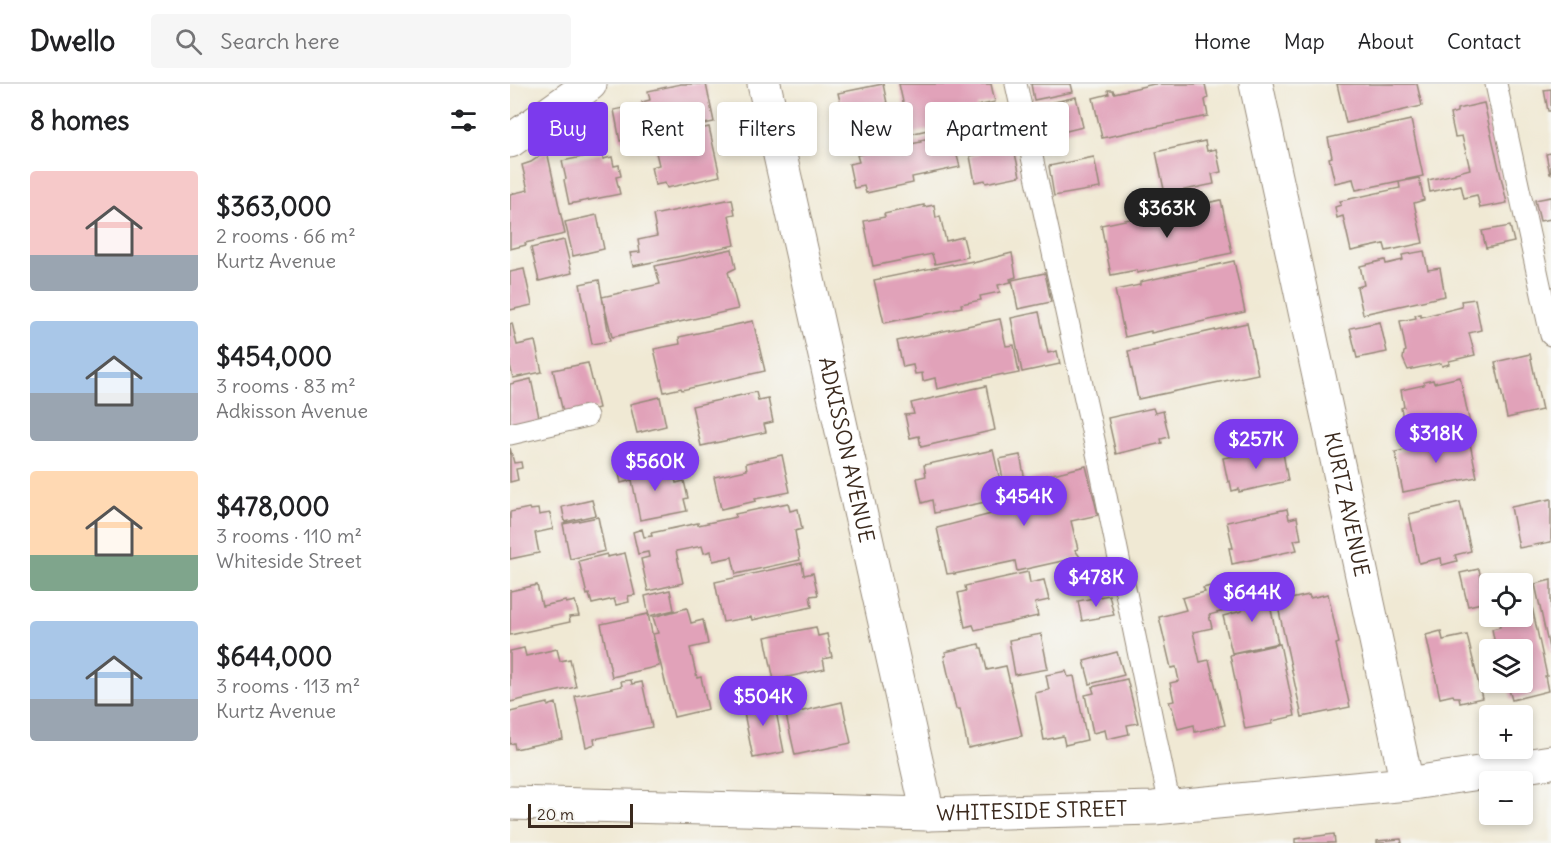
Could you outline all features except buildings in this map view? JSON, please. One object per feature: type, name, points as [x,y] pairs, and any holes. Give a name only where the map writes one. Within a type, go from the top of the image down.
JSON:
[{"type":"street","points":[[510,141],[590,84]]},
{"type":"street","name":"ADKISSON AVENUE","points":[[764,84],[928,814]]},
{"type":"street","name":"KURTZ AVENUE","points":[[1256,84],[1407,784]]},
{"type":"street","name":"WHITESIDE STREET","points":[[510,803],[928,814],[1170,806],[1407,784],[1551,762]]},
{"type":"lane","points":[[1016,84],[1103,479],[1170,806]]},
{"type":"lane","points":[[1496,84],[1551,335]]},
{"type":"lane","points":[[510,434],[586,416]]}]
